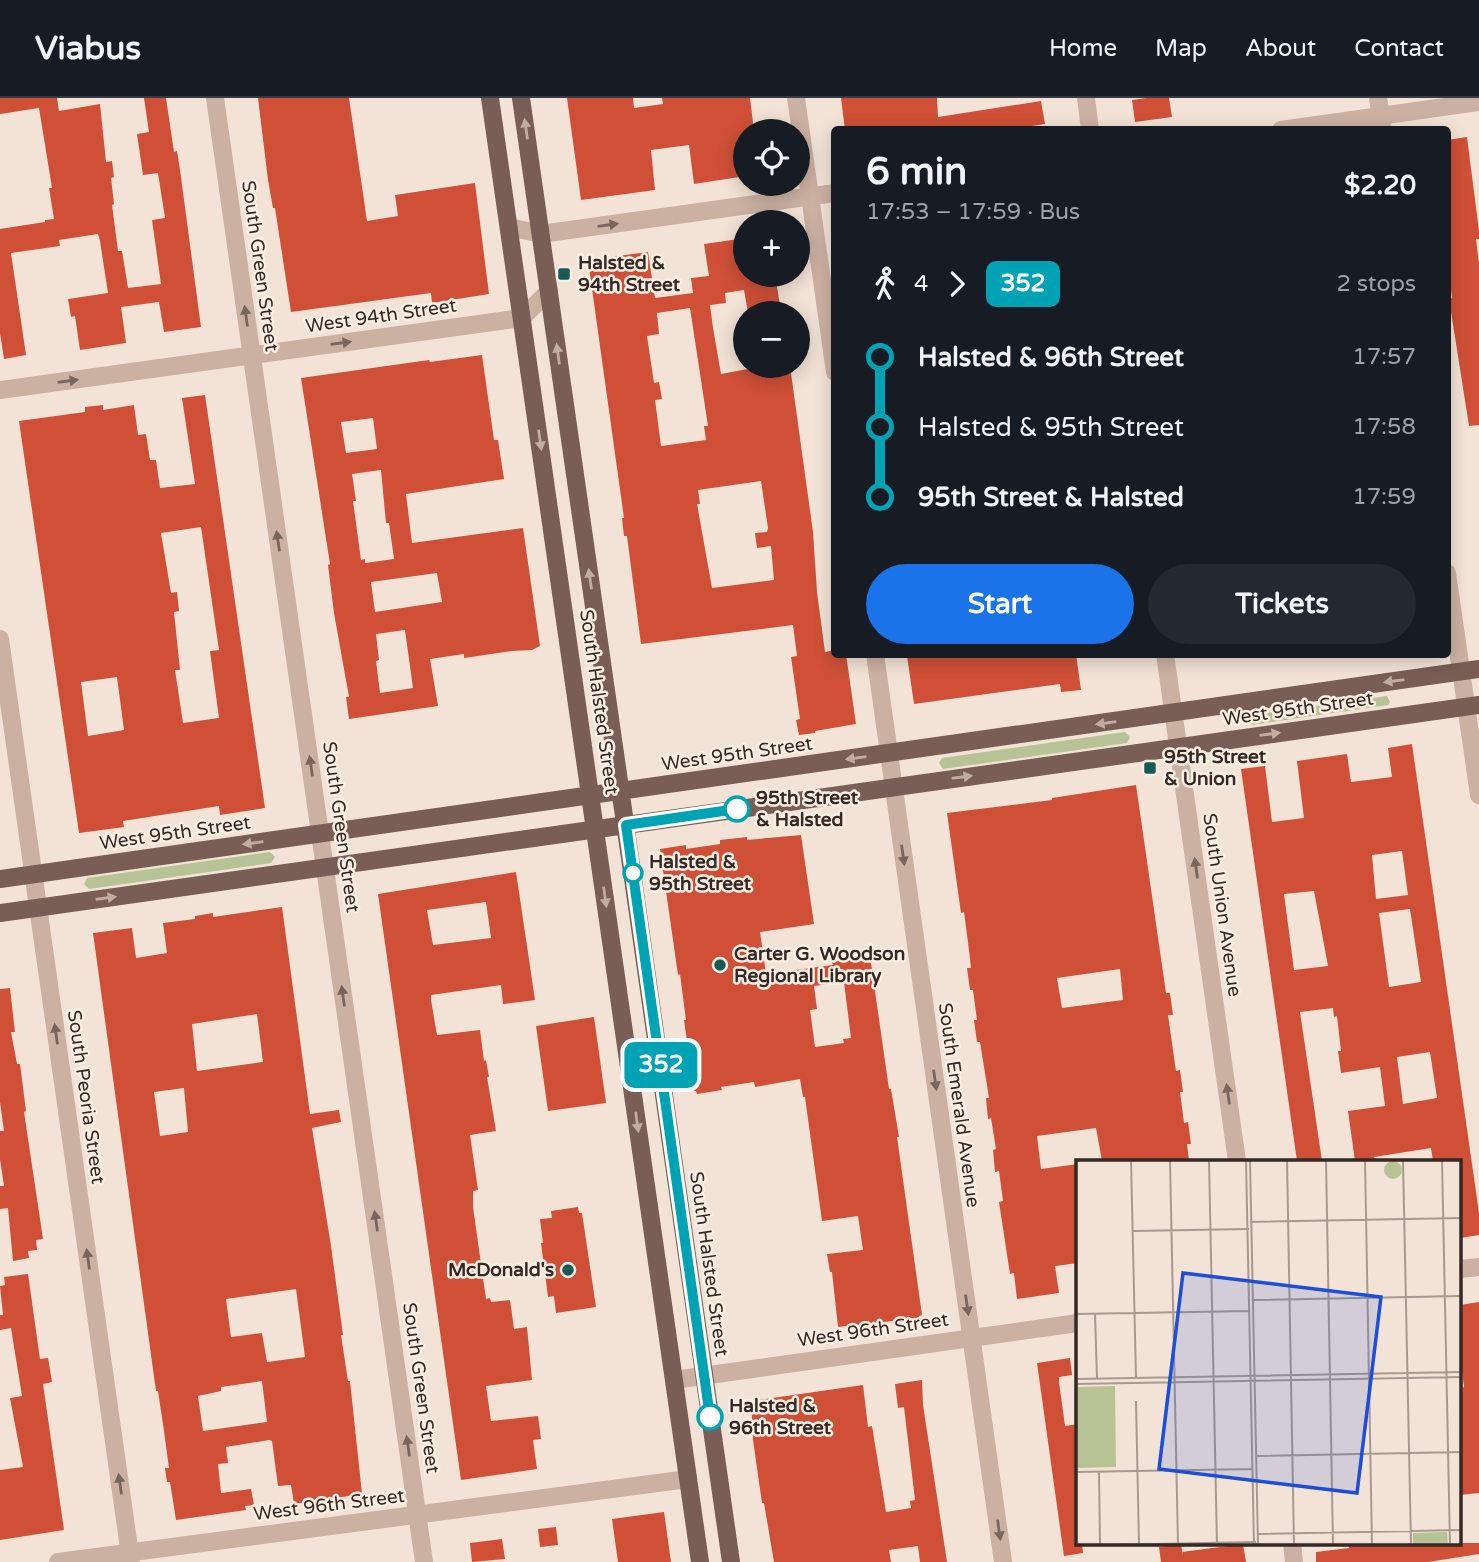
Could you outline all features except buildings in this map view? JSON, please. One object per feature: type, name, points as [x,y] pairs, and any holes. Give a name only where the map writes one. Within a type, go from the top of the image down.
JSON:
[{"type":"main road","name":"South Halsted Street","points":[[490,98],[700,1562]]},
{"type":"main road","name":"South Halsted Street","points":[[521,98],[730,1562]]},
{"type":"main road","name":"West 95th Street","points":[[0,879],[1470,671]]},
{"type":"main road","name":"West 95th Street","points":[[0,913],[1473,706]]},
{"type":"street","name":"South Green Street","points":[[215,98],[424,1562]]},
{"type":"street","points":[[796,98],[799,119]]},
{"type":"street","points":[[1086,98],[1090,126]]},
{"type":"street","points":[[1306,126],[1479,102]]},
{"type":"street","points":[[509,227],[541,234],[831,193]]},
{"type":"street","points":[[810,196],[831,344]]},
{"type":"street","points":[[522,318],[549,291]]},
{"type":"street","name":"West 94th Street","points":[[0,390],[522,318]]},
{"type":"street","points":[[1451,590],[1470,671],[1479,795]]},
{"type":"street","name":"South Peoria Street","points":[[0,639],[131,1557]]},
{"type":"street","name":"South Emerald Avenue","points":[[876,658],[1003,1562]]},
{"type":"street","name":"South Union Avenue","points":[[1166,658],[1237,1160]]},
{"type":"street","name":"West 96th Street","points":[[674,1380],[1076,1323]]},
{"type":"street","name":"West 96th Street","points":[[58,1562],[131,1557],[418,1514],[688,1479]]},
{"type":"street","points":[[1292,1544],[1294,1562]]},
{"type":"green space","points":[[1387,696],[1390,702],[1388,705],[1252,725],[1249,722],[1251,715]]},
{"type":"green space","points":[[1125,732],[1130,737],[1127,743],[943,769],[939,763],[942,758]]},
{"type":"green space","points":[[270,852],[275,857],[271,863],[89,889],[84,884],[87,878]]},
{"type":"bus line","name":"352","points":[[710,1417],[626,825],[737,809]]},
{"type":"place","name":"Halsted & 94th Street","points":[[564,274]]},
{"type":"place","name":"95th Street & Union","points":[[1150,768]]},
{"type":"place","name":"95th Street & Halsted","points":[[737,809]]},
{"type":"place","name":"Halsted & 95th Street","points":[[633,873]]},
{"type":"place","name":"Carter G. Woodson Regional Library","points":[[720,965]]},
{"type":"place","name":"McDonald's","points":[[568,1270]]},
{"type":"place","name":"Halsted & 96th Street","points":[[710,1417]]}]
